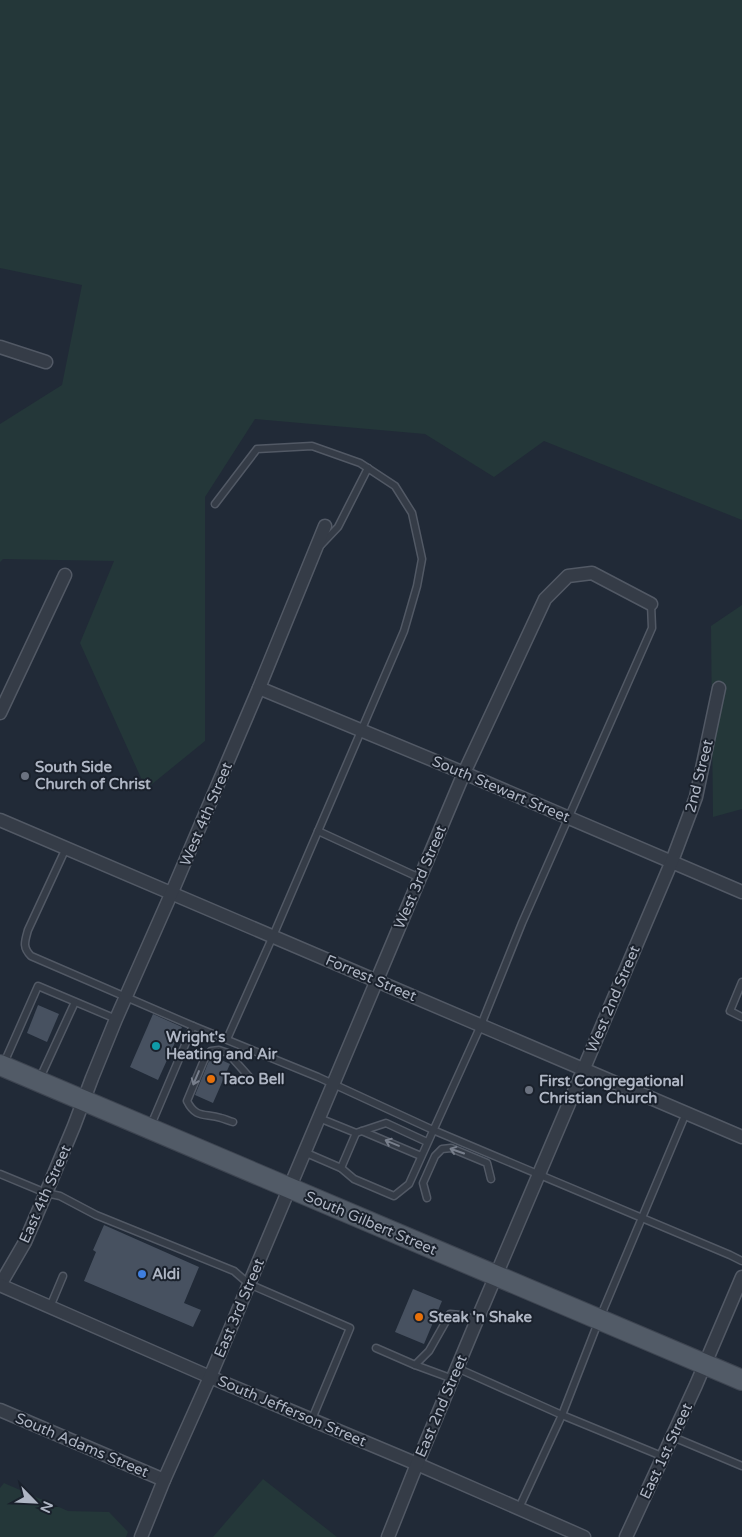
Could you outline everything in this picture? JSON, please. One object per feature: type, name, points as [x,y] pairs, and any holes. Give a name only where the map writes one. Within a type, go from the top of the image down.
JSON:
[{"type":"main road","name":"South Gilbert Street","points":[[1,1066],[742,1380]]},
{"type":"street","points":[[0,347],[46,362]]},
{"type":"street","name":"West 4th Street","points":[[84,1101],[116,1020],[259,688],[325,526]]},
{"type":"street","name":"West 3rd Street","points":[[289,1188],[378,981],[464,773],[545,599],[568,576],[592,573],[651,604]]},
{"type":"street","points":[[0,713],[65,575]]},
{"type":"street","name":"South Stewart Street","points":[[259,688],[742,892]]},
{"type":"street","name":"2nd Street","points":[[672,861],[696,797],[719,688]]},
{"type":"street","name":"Forrest Street","points":[[0,820],[742,1137]]},
{"type":"street","name":"West 2nd Street","points":[[496,1276],[672,861]]},
{"type":"street","name":"East 4th Street","points":[[0,1285],[25,1242],[84,1101]]},
{"type":"street","name":"East 3rd Street","points":[[140,1537],[289,1188]]},
{"type":"street","name":"East 2nd Street","points":[[388,1537],[496,1276]]},
{"type":"street","name":"East 1st Street","points":[[626,1537],[664,1457],[742,1277]]},
{"type":"street","name":"South Jefferson Street","points":[[0,1285],[584,1537]]},
{"type":"street","name":"South Adams Street","points":[[0,1410],[164,1480]]},
{"type":"lane","points":[[215,504],[257,449],[312,446],[360,463],[395,486],[412,512],[422,559],[407,621],[362,730],[227,1039]]},
{"type":"lane","points":[[314,554],[338,527],[368,468]]},
{"type":"lane","points":[[304,1152],[341,1168],[354,1179],[394,1196],[409,1184],[482,1025],[522,923],[652,628],[651,604]]},
{"type":"lane","points":[[318,831],[420,878]]},
{"type":"lane","points":[[66,848],[24,941],[26,950],[31,956],[193,1026],[318,1077],[433,1130],[643,1217],[742,1261]]},
{"type":"lane","points":[[742,982],[730,1011],[742,1017]]},
{"type":"lane","points":[[1,1066],[38,986],[116,1020]]},
{"type":"lane","points":[[39,1082],[75,1002]]},
{"type":"lane","points":[[149,1129],[193,1026]]},
{"type":"lane","points":[[233,1122],[220,1117],[202,1115],[192,1110],[187,1101],[204,1060],[211,1051],[219,1050],[228,1053],[251,1079]]},
{"type":"lane","points":[[519,1508],[562,1415],[599,1320],[686,1113]]},
{"type":"lane","points":[[319,1118],[421,1156]]},
{"type":"lane","points":[[341,1168],[359,1132],[386,1123],[428,1142]]},
{"type":"lane","points":[[427,1198],[423,1183],[435,1156],[442,1149],[451,1148],[487,1163],[491,1179]]},
{"type":"lane","points":[[0,1174],[46,1193],[60,1196],[96,1215],[234,1271],[248,1284],[350,1328],[312,1419]]},
{"type":"lane","points":[[50,1307],[63,1276]]},
{"type":"lane","points":[[415,1365],[429,1351],[450,1314],[477,1320]]},
{"type":"lane","points":[[376,1348],[415,1365],[455,1374],[664,1457]]},
{"type":"lane","points":[[672,1437],[742,1466]]},
{"type":"shaded area","points":[[0,0],[742,0],[742,520],[544,441],[494,477],[425,434],[255,419],[205,497],[205,741],[146,789],[80,643],[114,561],[3,559],[0,562],[0,424],[62,385],[82,285],[0,268]]},
{"type":"shaded area","points":[[742,605],[742,809],[713,817],[711,626]]},
{"type":"shaded area","points":[[263,1479],[337,1537],[213,1537]]},
{"type":"shaded area","points":[[4,1483],[68,1511],[109,1512],[128,1532],[126,1537],[0,1537],[0,1488]]},
{"type":"building","points":[[38,1005],[59,1014],[47,1042],[27,1033]]},
{"type":"building","name":"Wright's Heating and Air","points":[[153,1014],[182,1027],[158,1080],[130,1067]]},
{"type":"building","name":"Taco Bell","points":[[213,1056],[230,1064],[213,1103],[195,1095],[208,1063]]},
{"type":"building","name":"Aldi","points":[[104,1225],[199,1267],[184,1303],[201,1310],[193,1327],[84,1281],[96,1252],[93,1250]]},
{"type":"building","name":"Steak 'n Shake","points":[[413,1289],[442,1301],[424,1344],[395,1332]]},
{"type":"place","name":"South Side Church of Christ","points":[[25,776]]},
{"type":"place","name":"Wright's Heating and Air","points":[[156,1046]]},
{"type":"place","name":"Taco Bell","points":[[211,1079]]},
{"type":"place","name":"First Congregational Christian Church","points":[[529,1090]]},
{"type":"place","name":"Aldi","points":[[142,1274]]},
{"type":"place","name":"Steak 'n Shake","points":[[419,1317]]}]
